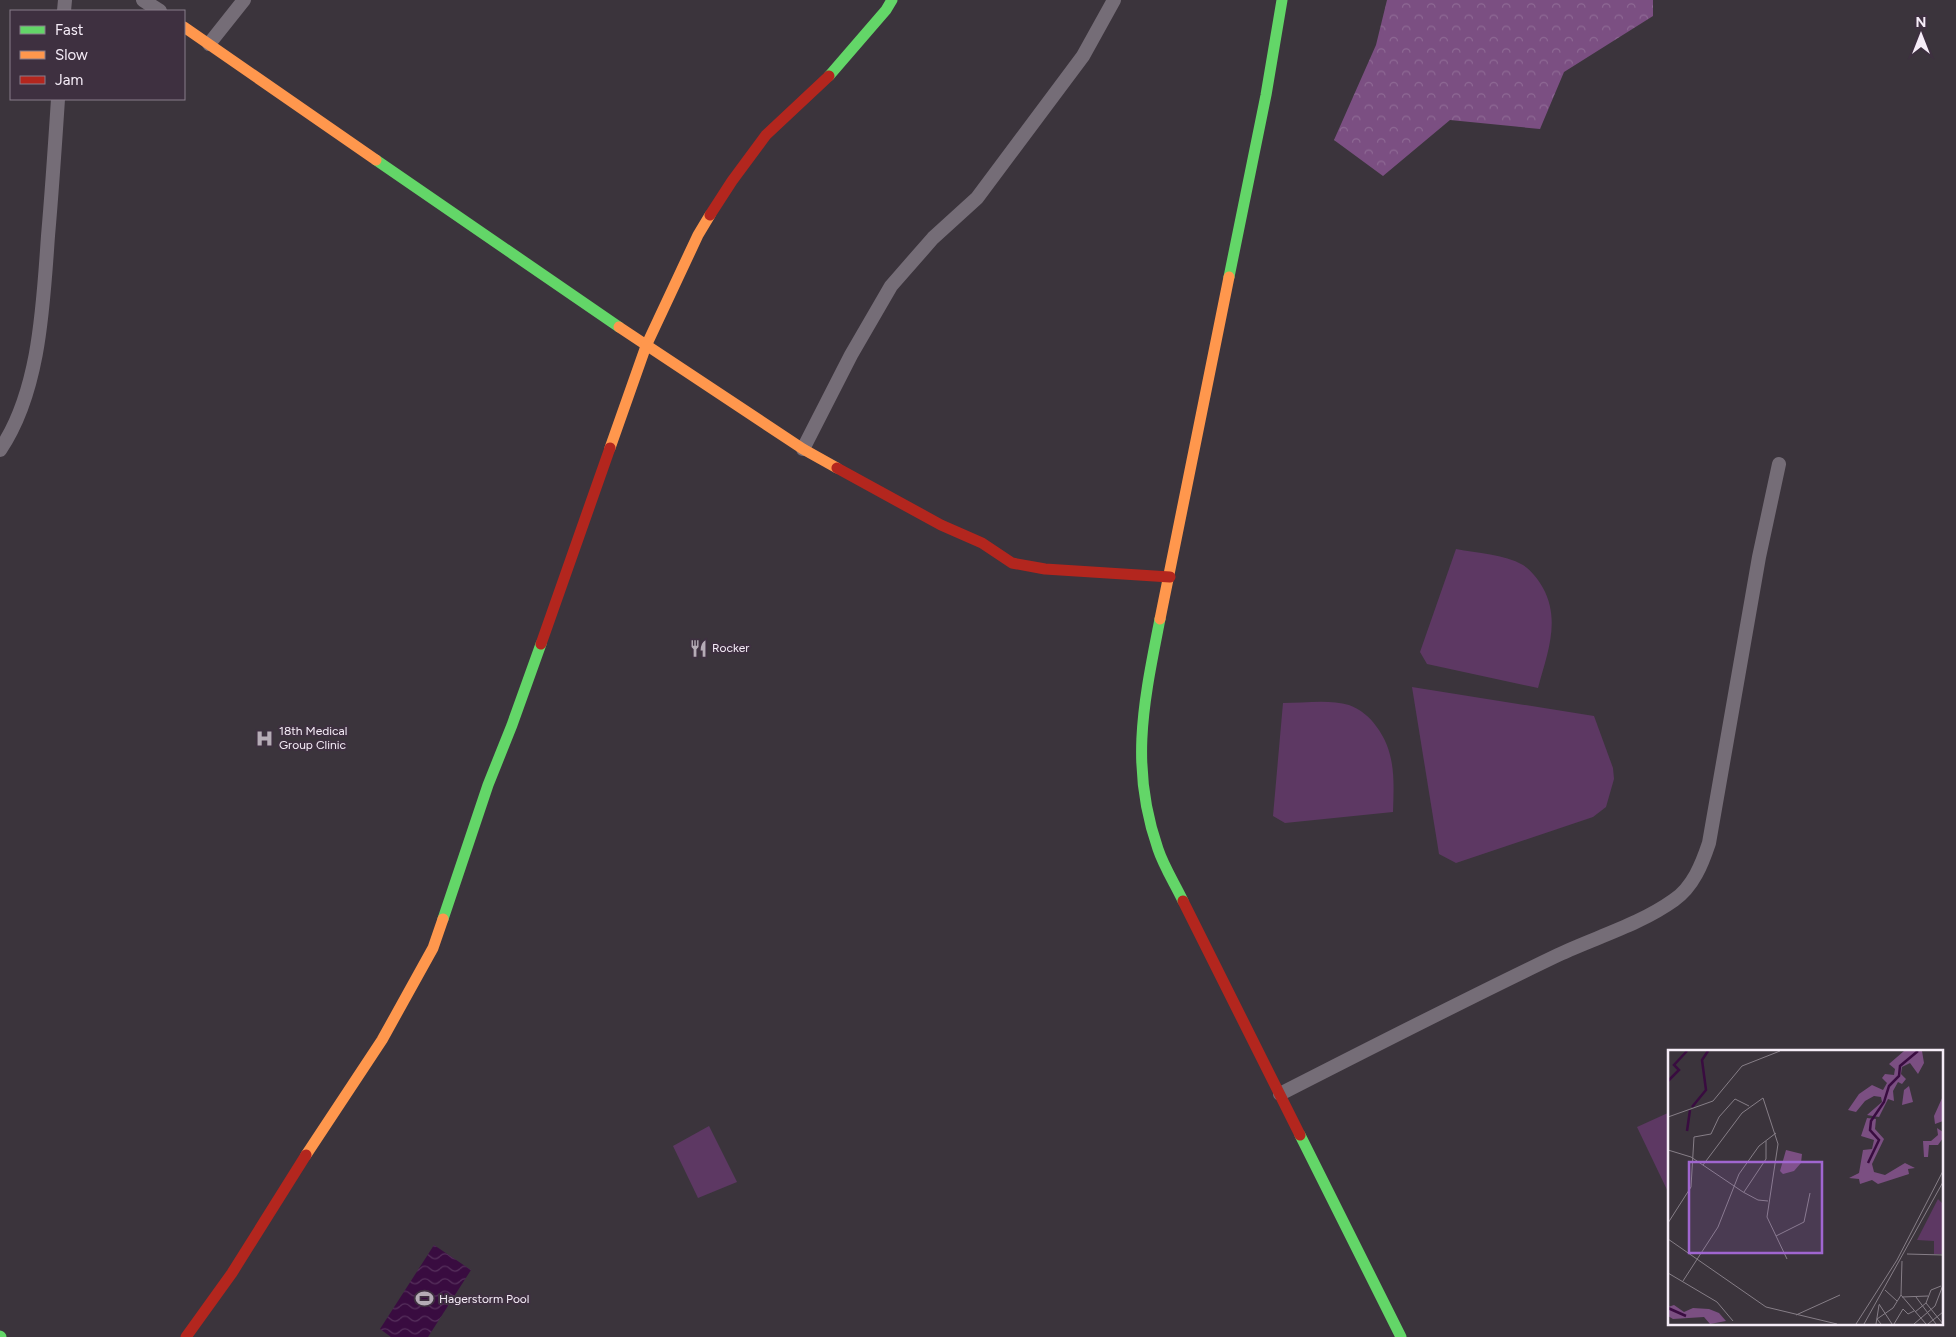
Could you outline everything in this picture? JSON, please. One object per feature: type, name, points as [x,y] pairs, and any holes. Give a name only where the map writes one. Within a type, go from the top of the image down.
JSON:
[{"type":"street","points":[[143,0],[158,10]]},
{"type":"street","points":[[209,44],[244,0]]},
{"type":"street","points":[[186,1337],[232,1273],[295,1170],[382,1040],[433,948],[488,785],[512,726],[646,346],[698,235],[732,181],[766,135],[828,78],[886,10],[892,0]]},
{"type":"street","points":[[802,449],[851,355],[891,286],[933,238],[977,198],[1083,56],[1114,0]]},
{"type":"street","points":[[1282,0],[1264,104],[1146,694],[1141,728],[1140,754],[1146,804],[1158,850],[1401,1337]]},
{"type":"street","points":[[185,28],[646,346],[802,449],[941,526],[982,543],[1012,563],[1045,569],[1170,576]]},
{"type":"street","points":[[0,450],[11,434],[31,376],[42,319],[58,100]]},
{"type":"street","points":[[1280,1094],[1418,1023],[1560,954],[1636,921],[1675,900],[1689,885],[1701,867],[1709,843],[1759,557],[1778,464]]},
{"type":"green space","points":[[1387,0],[1653,0],[1653,16],[1564,72],[1540,129],[1450,120],[1383,176],[1334,140],[1376,45]]},
{"type":"shaded area","points":[[1456,549],[1499,556],[1516,561],[1529,570],[1541,585],[1548,600],[1552,625],[1551,638],[1538,688],[1427,664],[1420,652]]},
{"type":"shaded area","points":[[1412,687],[1594,716],[1613,768],[1614,779],[1606,807],[1593,817],[1456,863],[1439,854]]},
{"type":"shaded area","points":[[1283,703],[1341,703],[1357,709],[1371,719],[1383,736],[1390,756],[1393,778],[1393,812],[1285,823],[1273,816]]},
{"type":"shaded area","points":[[1668,1113],[1668,1192],[1637,1127]]},
{"type":"shaded area","points":[[709,1126],[737,1182],[698,1198],[673,1146]]},
{"type":"water","name":"Hagerstorm Pool","points":[[434,1245],[471,1270],[428,1337],[391,1337],[380,1329]]},
{"type":"traffic: fast","points":[[829,76],[886,10],[892,0]]},
{"type":"traffic: fast","points":[[1229,277],[1266,95],[1282,0]]},
{"type":"traffic: fast","points":[[376,160],[619,327]]},
{"type":"traffic: fast","points":[[1160,619],[1149,678],[1142,734],[1144,790],[1149,819],[1158,849],[1183,901]]},
{"type":"traffic: fast","points":[[443,919],[488,785],[541,644]]},
{"type":"traffic: fast","points":[[1300,1135],[1401,1337]]},
{"type":"traffic: slow","points":[[185,28],[376,160]]},
{"type":"traffic: slow","points":[[610,448],[646,346],[698,235],[710,215]]},
{"type":"traffic: slow","points":[[1160,619],[1229,277]]},
{"type":"traffic: slow","points":[[619,327],[803,449],[837,468]]},
{"type":"traffic: slow","points":[[306,1155],[382,1040],[433,948],[443,919]]},
{"type":"traffic: jam","points":[[710,215],[766,135],[829,76]]},
{"type":"traffic: jam","points":[[541,644],[610,448]]},
{"type":"traffic: jam","points":[[837,468],[941,525],[982,543],[1012,563],[1045,569],[1170,577]]},
{"type":"traffic: jam","points":[[1183,901],[1300,1135]]},
{"type":"traffic: jam","points":[[186,1337],[232,1273],[306,1155]]},
{"type":"place","name":"Rocker","points":[[698,648]]},
{"type":"place","name":"18th Medical Group Clinic","points":[[265,738]]},
{"type":"place","name":"Hagerstorm Pool","points":[[425,1299]]}]
